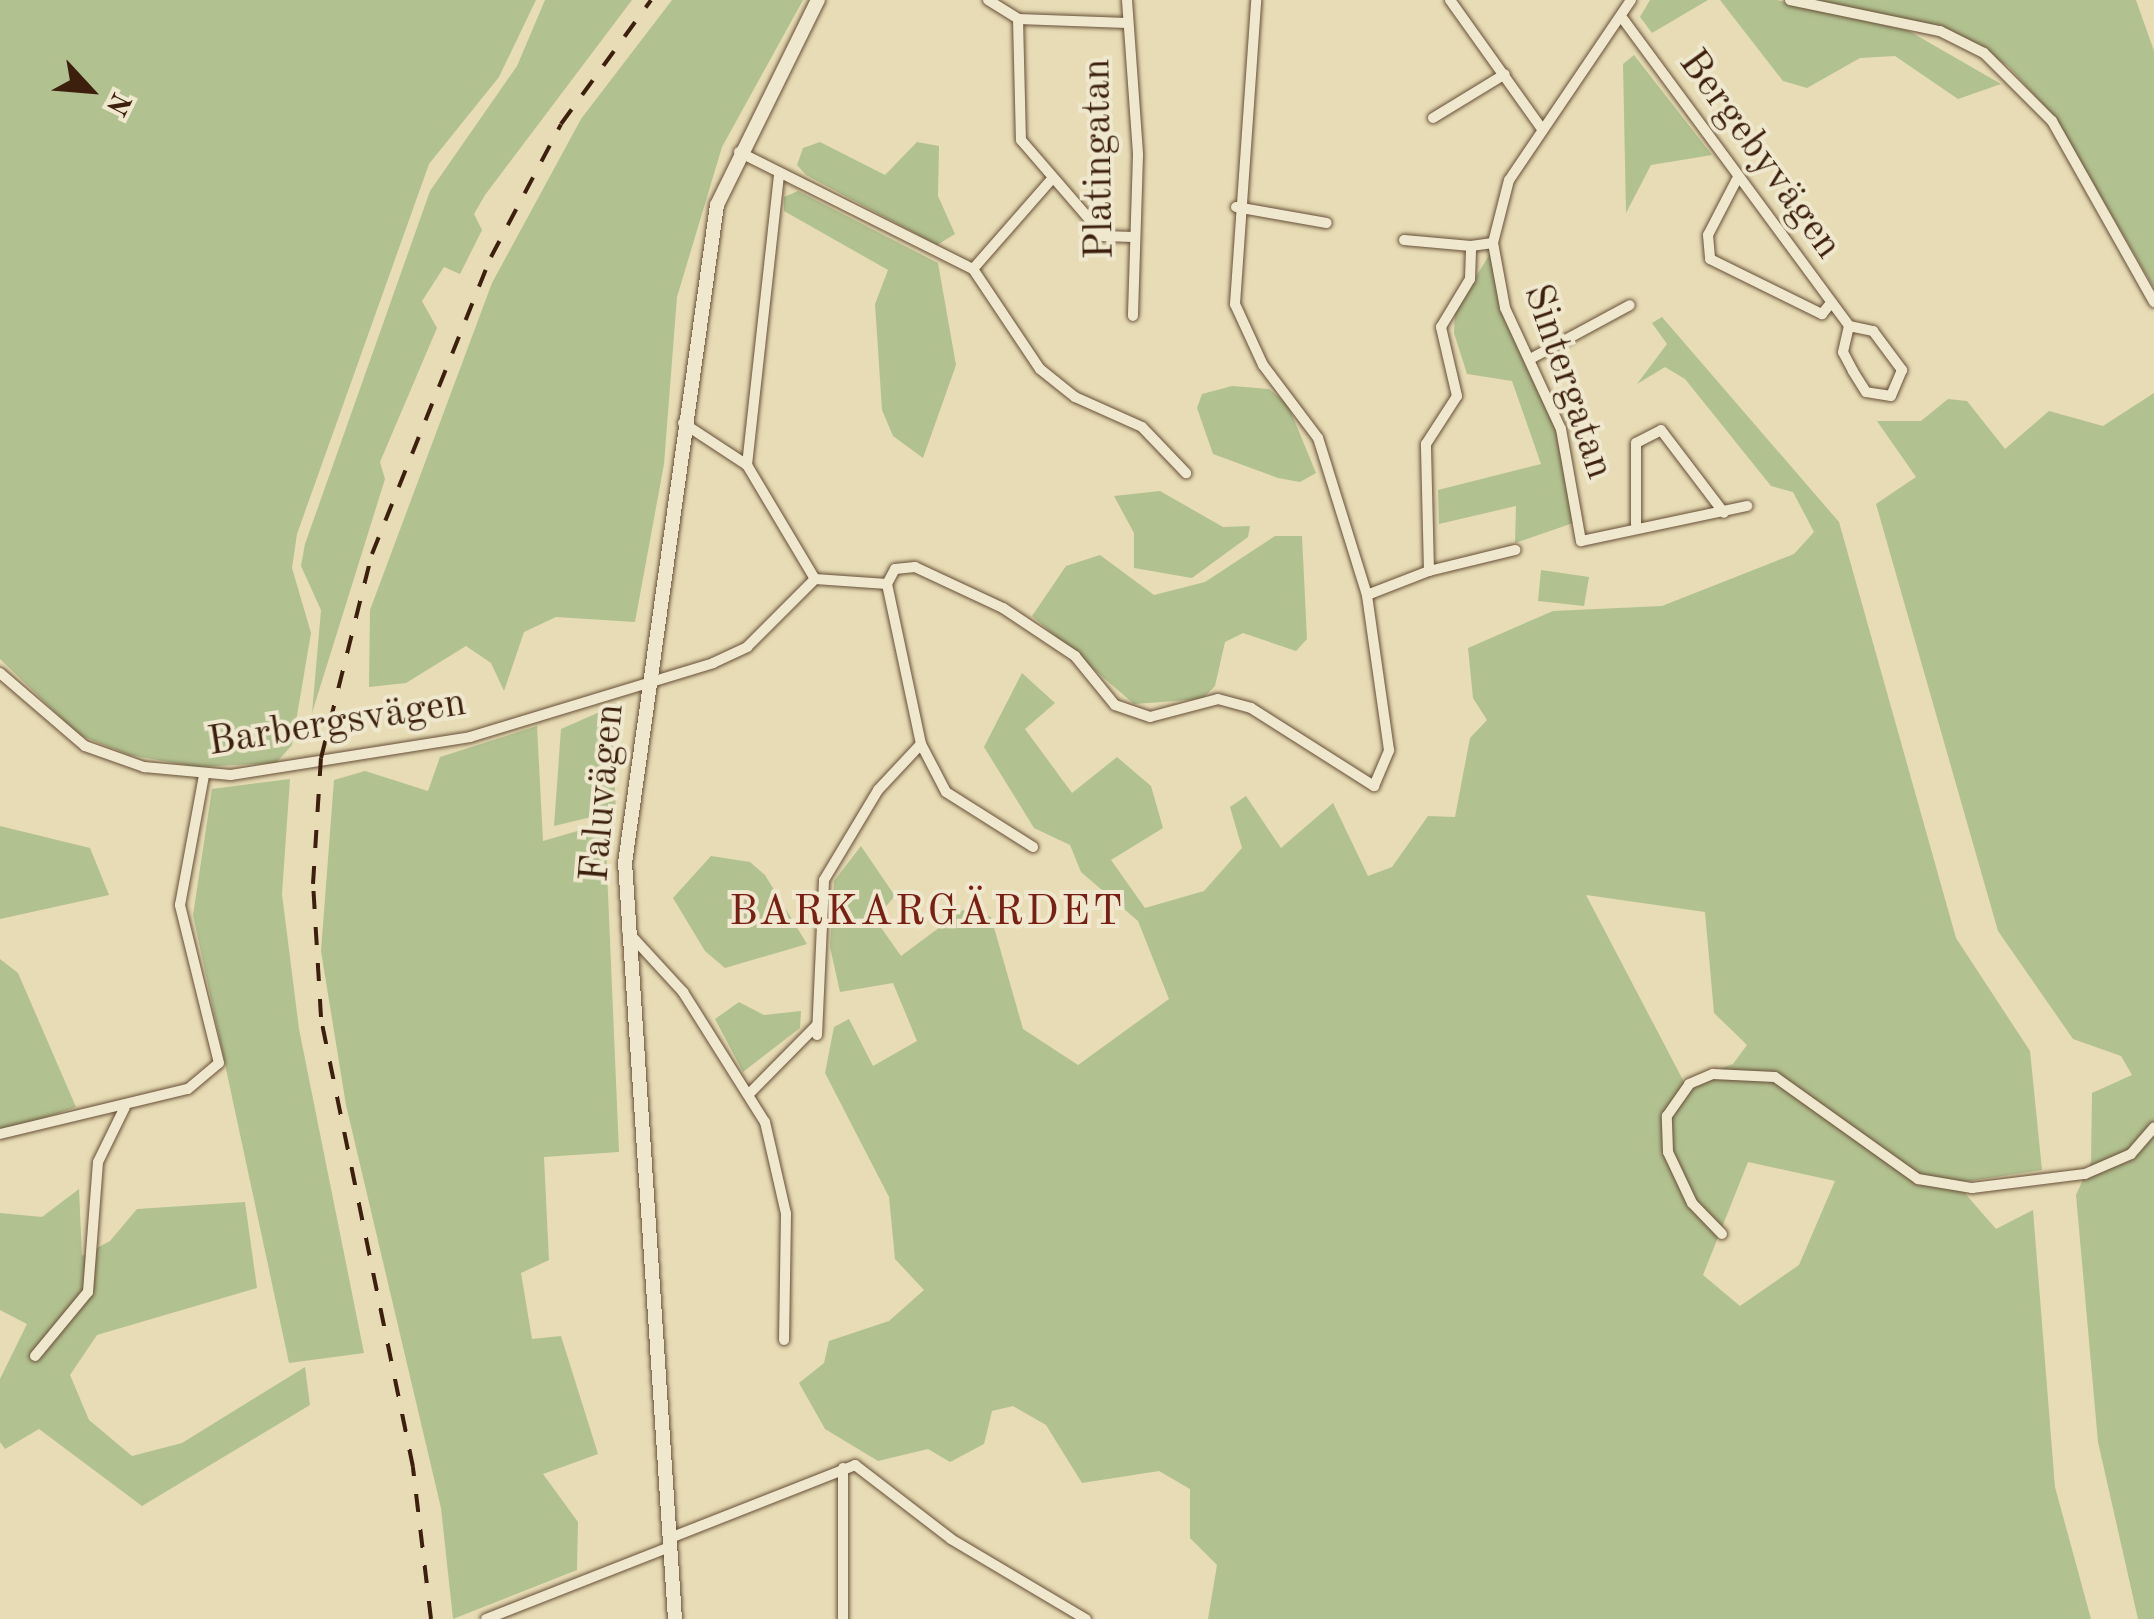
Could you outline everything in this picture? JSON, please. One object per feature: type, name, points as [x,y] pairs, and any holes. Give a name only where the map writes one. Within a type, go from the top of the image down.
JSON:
[{"type":"street","name":"Faluvägen","points":[[675,1619],[625,863],[646,683],[716,204],[736,151],[818,0]]},
{"type":"street","points":[[988,0],[1018,18],[1127,24]]},
{"type":"street","name":"Platingatan","points":[[1127,0],[1138,155],[1132,316]]},
{"type":"street","points":[[1033,847],[946,792],[921,744],[887,584],[895,568],[914,567],[1003,608],[1075,656],[1115,705],[1150,716],[1218,699],[1251,708],[1374,786],[1388,750],[1367,594],[1318,438],[1263,365],[1235,304],[1236,207],[1256,0]]},
{"type":"street","points":[[1450,0],[1542,129]]},
{"type":"street","name":"Sintergatan","points":[[1632,0],[1623,19],[1509,180],[1493,243],[1505,308],[1532,358],[1561,429],[1581,541],[1636,524]]},
{"type":"street","points":[[1790,0],[1940,31],[1984,53],[2052,121],[2154,302]]},
{"type":"street","points":[[1018,18],[1021,140],[1050,181],[1104,236],[1133,237]]},
{"type":"street","name":"Bergebyvägen","points":[[1623,19],[1849,326],[1873,331],[1902,370],[1900,386],[1891,396],[1866,392],[1843,352],[1849,326]]},
{"type":"street","points":[[1433,118],[1505,74]]},
{"type":"street","points":[[736,151],[973,270],[1040,368],[1075,398],[1142,427],[1186,473]]},
{"type":"street","points":[[747,465],[779,173]]},
{"type":"street","points":[[1737,178],[1708,236],[1710,259],[1822,314],[1831,303]]},
{"type":"street","points":[[973,270],[1050,181]]},
{"type":"street","points":[[1236,207],[1326,223]]},
{"type":"street","points":[[1404,240],[1471,246]]},
{"type":"street","name":"Sintergatan","points":[[1430,571],[1426,444],[1457,396],[1441,327],[1470,280],[1471,246],[1493,243]]},
{"type":"street","points":[[1532,358],[1630,305]]},
{"type":"street","points":[[682,423],[747,465],[815,579],[887,584]]},
{"type":"street","points":[[1724,513],[1661,430],[1636,443],[1636,524],[1724,513],[1747,506]]},
{"type":"street","points":[[1367,594],[1430,571],[1515,550]]},
{"type":"street","name":"Barbergsvägen","points":[[0,673],[85,746],[204,776],[470,737],[646,683],[746,647],[815,579]]},
{"type":"street","points":[[750,1092],[818,1030],[824,880],[878,790],[921,744]]},
{"type":"street","points":[[0,1134],[126,1108],[188,1089],[219,1063],[180,905],[204,776]]},
{"type":"street","points":[[627,931],[648,945],[750,1092],[781,1167],[784,1340]]},
{"type":"street","points":[[1722,1234],[1692,1203],[1668,1152],[1667,1116],[1690,1084],[1713,1074],[1775,1077],[1918,1179],[1972,1188],[2085,1174],[2131,1154],[2154,1128]]},
{"type":"street","points":[[35,1356],[88,1292],[98,1162],[126,1108]]},
{"type":"street","points":[[843,1468],[844,1619]]},
{"type":"street","points":[[486,1619],[843,1468],[868,1468],[951,1539],[1086,1619]]},
{"type":"green space","points":[[0,0],[536,0],[499,77],[429,164],[297,534],[292,568],[311,633],[292,745],[276,763],[198,767],[129,755],[79,735],[0,659]]},
{"type":"green space","points":[[545,0],[632,0],[485,195],[474,214],[482,230],[460,274],[444,267],[422,301],[437,328],[380,462],[385,479],[312,713],[321,610],[301,566],[305,544],[430,191],[517,66]]},
{"type":"green space","points":[[672,0],[803,0],[722,147],[677,297],[664,464],[635,622],[556,617],[524,632],[504,691],[491,663],[466,646],[406,683],[369,687],[370,610],[492,283],[581,119]]},
{"type":"green space","points":[[1650,0],[1708,0],[1652,33],[1640,17]]},
{"type":"green space","points":[[1720,0],[1777,0],[1909,31],[2001,84],[1958,99],[1895,56],[1860,58],[1807,88],[1783,81]]},
{"type":"green space","points":[[1811,0],[2136,0],[2154,51],[2154,288],[2055,118],[2008,66],[1940,27]]},
{"type":"green space","points":[[1634,55],[1712,155],[1651,165],[1626,213],[1623,64]]},
{"type":"green space","points":[[820,142],[885,175],[917,142],[939,146],[938,196],[955,234],[937,245],[806,175],[797,165],[803,148]]},
{"type":"green space","points":[[798,191],[938,263],[956,365],[923,458],[893,436],[882,410],[875,304],[888,270],[784,211],[784,197]]},
{"type":"green space","points":[[1491,252],[1501,307],[1558,431],[1573,523],[1515,543],[1516,506],[1439,524],[1438,490],[1541,464],[1512,381],[1467,374],[1454,333],[1455,311]]},
{"type":"green space","points":[[1662,317],[1839,522],[1956,938],[2030,1051],[2042,1170],[1956,1183],[1996,1229],[2033,1210],[2055,1487],[2091,1619],[1208,1619],[1217,1565],[1190,1538],[1190,1489],[1159,1471],[1082,1483],[1046,1425],[1013,1406],[992,1411],[984,1444],[950,1462],[928,1449],[878,1461],[825,1429],[799,1383],[824,1363],[829,1341],[889,1321],[924,1290],[895,1259],[889,1197],[825,1073],[834,1027],[849,1019],[873,1066],[917,1041],[893,983],[840,992],[830,947],[834,881],[861,846],[895,896],[875,919],[901,956],[963,910],[991,917],[1023,1029],[1078,1065],[1169,999],[1138,921],[1081,872],[1070,845],[1034,828],[984,747],[1022,673],[1055,703],[1025,729],[1072,793],[1117,757],[1151,786],[1163,828],[1111,860],[1145,908],[1204,891],[1242,848],[1230,807],[1246,796],[1281,848],[1333,803],[1368,876],[1392,867],[1428,816],[1455,817],[1470,738],[1487,720],[1473,698],[1468,648],[1553,611],[1662,606],[1794,554],[1814,532],[1793,492],[1771,486],[1685,379],[1665,367],[1637,384],[1667,344],[1652,323]],"holes":[[[1586,895],[1705,912],[1714,1013],[1747,1045],[1733,1064],[1684,1082]],[[1748,1162],[1835,1181],[1799,1265],[1740,1306],[1703,1275]]]},
{"type":"green space","points":[[1232,386],[1269,389],[1288,405],[1316,473],[1300,482],[1278,478],[1213,454],[1197,408],[1202,394]]},
{"type":"green space","points":[[2154,393],[2154,1619],[2138,1619],[2098,1442],[2076,1195],[2091,1162],[2092,1093],[2132,1075],[2121,1056],[2073,1039],[1998,931],[1876,504],[1916,477],[1877,421],[1921,421],[1948,399],[1967,401],[2005,449],[2049,411],[2103,426]]},
{"type":"green space","points":[[1160,491],[1223,527],[1250,526],[1248,537],[1192,578],[1134,568],[1134,533],[1114,496]]},
{"type":"green space","points":[[1275,536],[1302,536],[1307,639],[1296,651],[1243,633],[1225,642],[1215,686],[1202,699],[1134,704],[1032,616],[1066,566],[1100,555],[1154,595],[1205,582]]},
{"type":"green space","points":[[1541,570],[1589,577],[1584,606],[1538,601]]},
{"type":"green space","points":[[611,707],[616,811],[554,826],[561,729]]},
{"type":"green space","points":[[537,726],[543,841],[605,823],[619,1152],[544,1157],[549,1260],[521,1273],[532,1339],[561,1336],[598,1454],[543,1474],[578,1522],[577,1570],[453,1619],[441,1508],[346,1105],[321,951],[334,780],[365,771],[428,791],[440,757]]},
{"type":"green space","points":[[290,779],[282,894],[299,1029],[364,1353],[289,1363],[193,915],[212,789]]},
{"type":"green space","points":[[0,826],[90,848],[109,895],[0,919]]},
{"type":"green space","points":[[711,856],[750,862],[765,875],[807,944],[725,968],[705,951],[673,898]]},
{"type":"green space","points":[[0,959],[18,973],[76,1107],[0,1133]]},
{"type":"green space","points":[[739,1002],[764,1015],[801,1011],[800,1028],[743,1072],[715,1019]]},
{"type":"green space","points":[[79,1189],[82,1256],[110,1241],[137,1209],[245,1202],[257,1288],[97,1335],[70,1375],[89,1420],[132,1456],[182,1443],[305,1367],[310,1405],[142,1506],[39,1429],[5,1449],[0,1442],[0,1379],[27,1324],[0,1310],[0,1213],[42,1217]]},
{"type":"railway","points":[[431,1619],[413,1467],[321,1017],[313,884],[321,758],[372,554],[491,257],[561,124],[651,0]]},
{"type":"district","name":"BARKARGÄRDET","points":[[927,913]]}]
